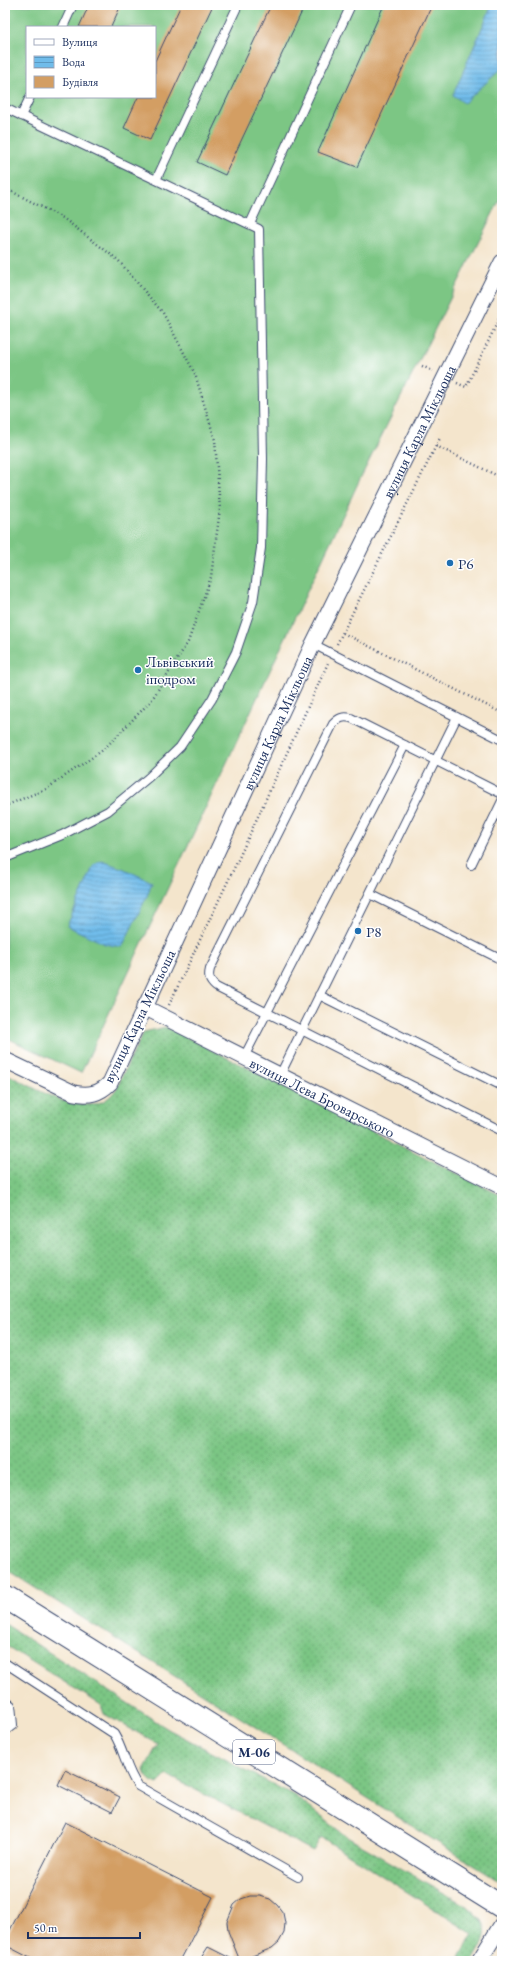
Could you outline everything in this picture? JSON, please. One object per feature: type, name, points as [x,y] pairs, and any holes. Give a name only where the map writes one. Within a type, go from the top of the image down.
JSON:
[{"type":"highway","name":"М-06","points":[[5,1597],[502,1907]]},
{"type":"street","name":"вулиця Карла Мікльоша","points":[[5,1060],[74,1093],[86,1095],[95,1094],[103,1090],[110,1083],[313,644],[502,262]]},
{"type":"street","name":"вулиця Лева Броварського","points":[[144,1007],[502,1187]]},
{"type":"street","points":[[479,1961],[502,1924]]},
{"type":"lane","points":[[63,26],[73,5]]},
{"type":"lane","points":[[156,180],[238,5]]},
{"type":"lane","points":[[250,224],[351,5]]},
{"type":"lane","points":[[21,116],[30,98]]},
{"type":"lane","points":[[5,108],[259,229],[263,459],[261,540],[253,602],[236,652],[212,700],[180,747],[149,777],[108,811],[62,835],[5,858]]},
{"type":"lane","points":[[313,644],[502,740]]},
{"type":"lane","points":[[502,794],[351,718],[344,716],[338,719],[333,724],[210,969],[208,976],[216,987],[502,1131]]},
{"type":"lane","points":[[280,1075],[457,717]]},
{"type":"lane","points":[[244,1057],[405,745]]},
{"type":"lane","points":[[471,865],[502,801]]},
{"type":"lane","points":[[370,894],[502,960]]},
{"type":"lane","points":[[319,995],[502,1086]]},
{"type":"lane","points":[[5,1663],[114,1734],[119,1742],[131,1777],[138,1786],[298,1877]]},
{"type":"lane","points":[[5,1701],[11,1705],[13,1725],[5,1731]]},
{"type":"path","points":[[5,188],[63,218],[118,260],[163,313],[196,374],[215,440],[220,509],[211,577],[188,642],[151,701],[104,750],[46,789],[5,806]]},
{"type":"path","points":[[466,387],[502,313]]},
{"type":"path","points":[[163,1016],[238,860],[343,632],[440,438]]},
{"type":"path","points":[[436,446],[502,478]]},
{"type":"path","points":[[343,632],[502,713]]},
{"type":"green space","name":"Львівський іподром","points":[[5,5],[502,5],[502,195],[360,479],[81,1073],[5,1037]]},
{"type":"green space","points":[[166,1027],[502,1196],[502,1883],[5,1569],[5,1073],[60,1100],[75,1104],[90,1105],[103,1101],[117,1089],[144,1032]]},
{"type":"green space","points":[[5,1624],[168,1729],[295,1796],[347,1837],[470,1908],[482,1921],[485,1927],[482,1945],[473,1961],[458,1961],[473,1934],[321,1837],[313,1851],[167,1775],[158,1784],[151,1781],[147,1777],[144,1770],[158,1744],[104,1714],[101,1705],[5,1645]]},
{"type":"water","points":[[492,5],[502,5],[502,68],[464,103],[453,95]]},
{"type":"water","points":[[102,861],[152,882],[147,896],[122,947],[105,944],[67,926],[94,865]]},
{"type":"building","points":[[89,5],[121,5],[111,26],[79,26]]},
{"type":"building","points":[[181,5],[213,5],[150,140],[124,128],[138,98],[156,98],[156,59]]},
{"type":"building","points":[[271,5],[305,5],[225,175],[197,162]]},
{"type":"building","points":[[384,5],[432,5],[357,167],[318,152]]},
{"type":"building","points":[[65,1770],[120,1797],[112,1812],[58,1785]]},
{"type":"building","points":[[65,1822],[213,1897],[180,1961],[36,1961],[5,1945],[5,1940]]},
{"type":"building","points":[[250,1896],[260,1896],[270,1899],[277,1905],[283,1913],[285,1923],[284,1933],[279,1942],[272,1948],[240,1961],[228,1931],[227,1922],[234,1905],[241,1899]]},
{"type":"building","points":[[208,1947],[236,1961],[199,1961]]},
{"type":"place","name":"P6","points":[[450,563]]},
{"type":"place","name":"Львівський іподром","points":[[138,670]]},
{"type":"place","name":"P8","points":[[358,931]]}]
